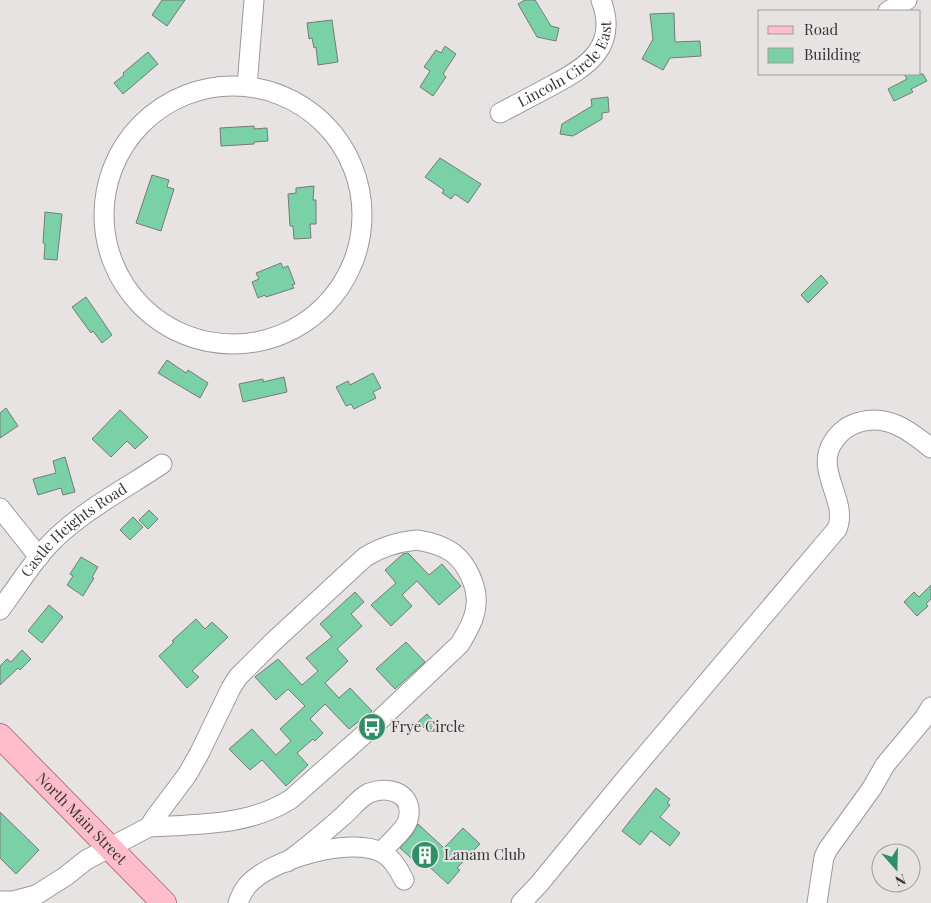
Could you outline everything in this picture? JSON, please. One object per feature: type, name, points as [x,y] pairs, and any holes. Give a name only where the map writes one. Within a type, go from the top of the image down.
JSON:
[{"type":"main road","name":"North Main Street","points":[[0,736],[164,903]]},
{"type":"street","points":[[247,86],[254,0]]},
{"type":"street","name":"Lincoln Circle East","points":[[500,113],[568,77],[594,58],[600,50],[606,28],[601,0]]},
{"type":"street","points":[[890,10],[907,0]]},
{"type":"street","points":[[247,86],[267,90],[298,104],[320,119],[334,134],[346,151],[355,169],[363,209],[362,230],[358,250],[344,280],[331,299],[314,316],[290,330],[258,342],[218,343],[198,339],[179,332],[145,310],[131,295],[120,278],[106,241],[104,200],[113,168],[125,144],[152,114],[188,94],[207,88],[247,86]]},
{"type":"street","points":[[521,903],[837,529],[841,513],[831,486],[827,465],[829,448],[839,432],[852,424],[868,420],[886,420],[908,430],[931,448]]},
{"type":"street","name":"Castle Heights Road","points":[[0,610],[45,549],[63,531],[162,464]]},
{"type":"street","points":[[0,508],[39,557]]},
{"type":"street","points":[[0,900],[13,901],[36,895],[66,876],[86,860],[149,827],[232,821],[256,816],[291,799],[369,730],[460,644],[468,631],[475,613],[476,594],[470,576],[454,554],[427,541],[402,542],[373,552],[352,569],[238,677],[191,768],[149,827]]},
{"type":"street","points":[[817,903],[822,864],[828,849],[872,788],[885,765],[921,723],[931,706]]},
{"type":"street","points":[[287,862],[310,845],[358,801],[368,794],[389,789],[397,792],[407,803],[409,807],[408,820],[381,852]]},
{"type":"street","points":[[238,903],[247,886],[254,880],[287,862],[309,853],[329,848],[362,846],[381,852],[393,862],[404,880]]},
{"type":"building","points":[[162,0],[185,0],[167,26],[152,15]]},
{"type":"building","points":[[525,0],[535,0],[551,26],[559,28],[556,41],[537,37],[518,4]]},
{"type":"building","points":[[674,13],[675,42],[700,41],[701,56],[670,58],[663,70],[642,59],[653,39],[650,14]]},
{"type":"building","points":[[332,20],[338,62],[318,65],[316,47],[314,48],[312,38],[309,39],[307,23]]},
{"type":"building","points":[[445,46],[456,54],[443,74],[446,77],[433,96],[420,87],[430,71],[424,67],[436,50],[441,53]]},
{"type":"building","points":[[148,52],[158,64],[123,94],[114,83]]},
{"type":"building","points":[[923,74],[927,81],[911,89],[913,92],[894,101],[888,89],[907,79],[905,75]]},
{"type":"building","points":[[608,97],[609,112],[602,113],[602,119],[573,136],[560,134],[562,124],[592,106],[591,99]]},
{"type":"building","points":[[254,126],[254,129],[267,128],[268,141],[254,142],[254,144],[221,146],[220,128]]},
{"type":"building","points":[[440,158],[481,184],[468,203],[455,194],[451,199],[442,193],[444,190],[425,177]]},
{"type":"building","points":[[152,175],[169,180],[167,187],[174,189],[161,231],[136,223]]},
{"type":"building","points":[[314,186],[313,200],[316,200],[316,224],[310,224],[311,238],[294,239],[293,226],[290,226],[288,194],[296,193],[296,188]]},
{"type":"building","points":[[45,212],[62,214],[57,260],[44,259]]},
{"type":"building","points":[[281,263],[283,268],[288,266],[295,284],[292,285],[294,288],[258,298],[252,282],[259,279],[256,273]]},
{"type":"building","points":[[821,275],[828,283],[808,303],[801,295]]},
{"type":"building","points":[[86,297],[112,335],[102,343],[93,331],[91,333],[72,307]]},
{"type":"building","points":[[167,360],[186,373],[188,370],[208,383],[200,398],[158,373]]},
{"type":"building","points":[[373,373],[381,388],[373,392],[376,398],[354,409],[351,404],[346,406],[336,387],[348,381],[350,385]]},
{"type":"building","points":[[284,377],[287,392],[243,402],[239,384],[263,379],[263,382]]},
{"type":"building","points":[[6,408],[18,426],[0,438],[0,413]]},
{"type":"building","points":[[120,410],[148,437],[135,449],[127,441],[111,457],[92,439]]},
{"type":"building","points":[[65,457],[75,492],[63,495],[61,488],[38,495],[33,479],[56,473],[53,461]]},
{"type":"building","points":[[149,510],[158,519],[148,529],[139,520]]},
{"type":"building","points":[[133,517],[143,527],[130,540],[120,530]]},
{"type":"building","points":[[408,553],[429,575],[442,564],[461,586],[439,605],[417,581],[402,595],[412,606],[391,626],[371,605],[396,583],[385,570],[403,554]]},
{"type":"building","points":[[81,557],[98,567],[92,577],[94,578],[83,596],[67,585],[73,576],[70,574]]},
{"type":"building","points":[[931,585],[931,599],[926,604],[928,606],[917,616],[904,602],[914,592],[919,597]]},
{"type":"building","points":[[355,592],[364,602],[351,614],[362,626],[337,649],[348,661],[325,683],[339,698],[350,688],[372,711],[349,729],[325,704],[310,719],[323,733],[297,753],[308,765],[286,786],[262,760],[250,770],[229,749],[252,729],[276,755],[291,741],[280,729],[305,706],[288,689],[276,700],[255,677],[278,659],[302,685],[318,671],[306,658],[332,637],[320,624]]},
{"type":"building","points":[[49,605],[63,617],[42,643],[28,631]]},
{"type":"building","points":[[196,619],[205,629],[212,622],[228,637],[192,671],[199,677],[187,688],[159,656]]},
{"type":"building","points":[[406,642],[425,662],[395,689],[376,669]]},
{"type":"building","points":[[22,650],[31,659],[0,685],[0,666],[7,659],[11,662]]},
{"type":"building","points":[[427,714],[436,724],[428,732],[418,722]]},
{"type":"building","points":[[656,788],[670,799],[667,803],[670,805],[660,817],[680,833],[670,846],[651,831],[640,845],[622,831]]},
{"type":"building","points":[[0,812],[39,850],[16,874],[0,858]]},
{"type":"building","name":"Lanam Club","points":[[418,824],[444,848],[463,828],[480,844],[457,868],[460,870],[448,884],[424,862],[420,866],[400,848],[412,835]]},
{"type":"place","name":"Frye Circle","points":[[372,727]]},
{"type":"place","name":"Lanam Club","points":[[425,855]]}]
